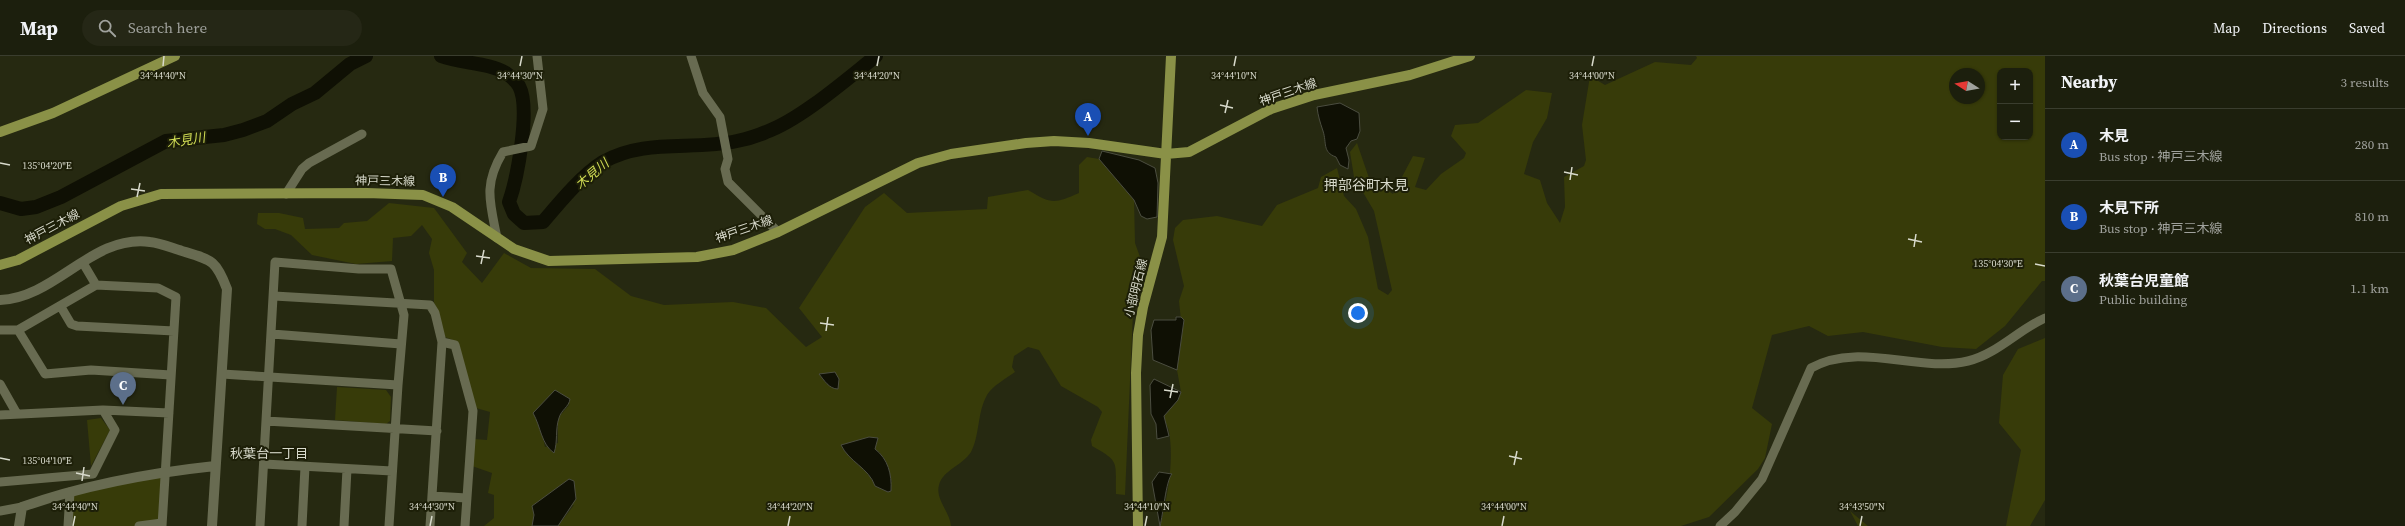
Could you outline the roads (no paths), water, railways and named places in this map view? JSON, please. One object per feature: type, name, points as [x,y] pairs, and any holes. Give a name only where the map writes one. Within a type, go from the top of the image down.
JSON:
[{"type":"main road","points":[[0,132],[53,113],[175,56]]},
{"type":"main road","name":"神戸三木線","points":[[0,265],[18,260],[121,206],[161,194],[423,196],[452,207],[514,249],[549,262],[697,257],[733,250],[778,232],[918,163],[951,154],[1026,143],[1054,141],[1089,143],[1166,154],[1189,152],[1271,109],[1314,95],[1410,75],[1470,56]]},
{"type":"main road","name":"小部明石線","points":[[1138,526],[1136,373],[1138,335],[1143,307],[1162,237],[1171,58]]},
{"type":"street","points":[[497,238],[489,194],[490,179],[503,152],[531,146],[543,109],[537,56]]},
{"type":"street","points":[[691,56],[703,93],[720,117],[728,158],[724,169],[728,182],[778,232]]},
{"type":"street","points":[[286,194],[288,187],[306,166],[362,134]]},
{"type":"street","points":[[0,300],[12,300],[35,293],[111,247],[129,242],[150,242],[203,258],[219,268],[227,289],[212,526]]},
{"type":"street","points":[[260,526],[276,262],[360,269],[392,269],[404,315],[389,526]]},
{"type":"street","points":[[83,263],[96,285]]},
{"type":"street","points":[[0,330],[18,330],[61,307],[96,285],[158,288],[176,297],[162,525],[139,526]]},
{"type":"street","points":[[274,296],[430,305],[435,313],[442,342],[430,526]]},
{"type":"street","points":[[61,307],[71,324],[77,326],[174,331]]},
{"type":"street","points":[[1720,526],[1735,512],[1762,479],[1811,368],[1822,362],[1842,358],[1874,358],[1942,363],[1967,361],[1983,356],[2031,324],[2045,318]]},
{"type":"street","points":[[18,330],[45,374],[91,370],[171,375]]},
{"type":"street","points":[[272,334],[401,344]]},
{"type":"street","points":[[442,342],[454,345],[472,411],[465,526]]},
{"type":"street","points":[[222,374],[398,385]]},
{"type":"street","points":[[0,384],[17,414]]},
{"type":"street","points":[[0,415],[102,410],[169,413]]},
{"type":"street","points":[[0,482],[93,474],[115,430],[102,410]]},
{"type":"street","points":[[266,421],[437,431]]},
{"type":"street","points":[[264,464],[392,471]]},
{"type":"street","points":[[0,511],[22,507],[70,492],[166,472],[215,466]]},
{"type":"street","points":[[302,526],[305,467]]},
{"type":"street","points":[[344,526],[347,469]]},
{"type":"street","points":[[68,526],[70,492]]},
{"type":"street","points":[[432,496],[467,498]]},
{"type":"street","points":[[19,526],[22,507]]},
{"type":"waterway","name":"木見川","points":[[0,203],[21,209],[36,207],[61,197],[166,141],[224,135],[267,121],[292,104],[315,93],[350,64],[366,56]]},
{"type":"waterway","name":"木見川","points":[[441,56],[499,69],[508,74],[519,86],[524,110],[522,144],[516,177],[509,202],[514,214],[524,223],[543,222],[556,206],[587,174],[603,162],[619,155],[652,147],[720,144],[737,141],[756,136],[779,126],[808,109],[876,56]]},
{"type":"place","name":"木見","points":[[1088,136]]},
{"type":"place","name":"木見下所","points":[[443,197]]},
{"type":"place","name":"秋葉台児童館","points":[[123,405]]},
{"type":"district","name":"押部谷町木見","points":[[1366,185]]},
{"type":"district","name":"秋葉台一丁目","points":[[269,453]]}]
